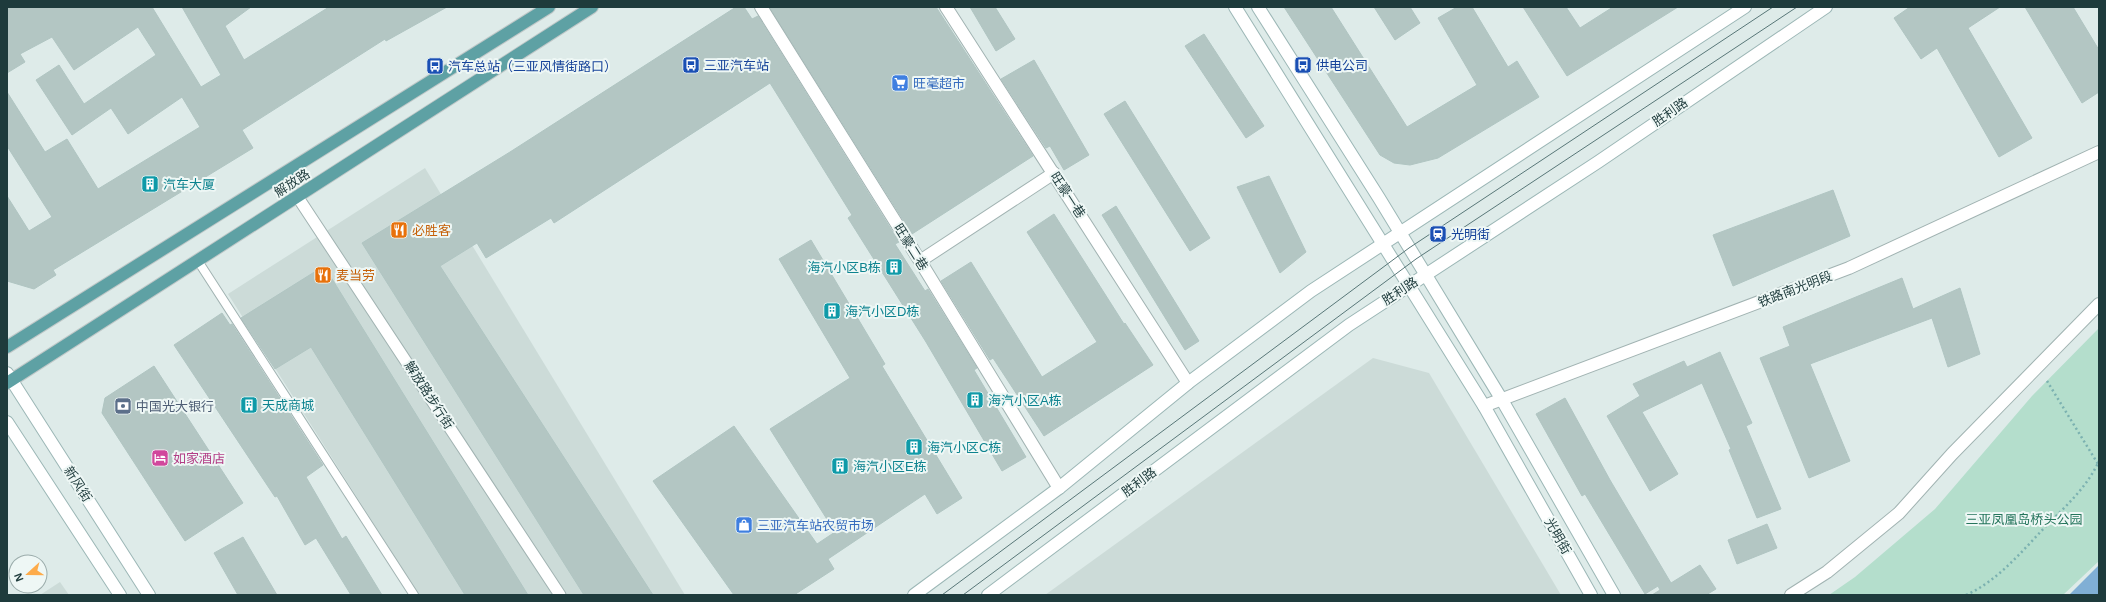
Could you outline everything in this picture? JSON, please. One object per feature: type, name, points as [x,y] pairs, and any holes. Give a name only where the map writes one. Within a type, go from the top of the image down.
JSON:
[{"type":"main road","name":"解放路","points":[[7,347],[549,7]]},
{"type":"main road","name":"解放路","points":[[9,379],[198,261],[592,7]]},
{"type":"main road","name":"旺豪二巷","points":[[761,7],[920,261],[1059,488]]},
{"type":"main road","name":"旺豪一巷","points":[[946,7],[1188,383]]},
{"type":"main road","name":"光明街","points":[[1235,7],[1484,406],[1591,595]]},
{"type":"main road","name":"光明街","points":[[1258,7],[1400,232],[1502,400],[1614,595]]},
{"type":"main road","points":[[914,595],[1059,488],[1188,383],[1311,291],[1382,243],[1745,7]]},
{"type":"main road","name":"胜利路","points":[[988,595],[1349,325],[1598,162],[1826,7]]},
{"type":"main road","name":"铁路南光明段","points":[[1484,406],[1849,268],[2099,152]]},
{"type":"main road","points":[[920,261],[1054,173]]},
{"type":"main road","points":[[1791,595],[1827,572],[1899,513],[1952,454],[2099,304]]},
{"type":"main road","name":"新风街","points":[[9,379],[149,595]]},
{"type":"main road","name":"新风街","points":[[7,422],[120,595]]},
{"type":"street","name":"解放路步行街","points":[[297,196],[560,595]]},
{"type":"lane","points":[[198,261],[414,595]]},
{"type":"path","points":[[1966,595],[1979,590],[2022,552],[2072,502],[2098,462],[2047,381]]},
{"type":"shaded area","points":[[425,168],[685,595],[419,595],[228,294]]},
{"type":"shaded area","points":[[1373,358],[1429,373],[1561,595],[1045,595]]},
{"type":"shaded area","points":[[60,582],[69,595],[40,595],[48,594],[48,590]]},
{"type":"green space","name":"三亚凤凰岛桥头公园","points":[[2099,328],[2099,561],[2063,595],[1829,595],[1855,577],[1935,509],[2032,396]]},
{"type":"water","points":[[2099,565],[2099,595],[2069,595]]},
{"type":"building","points":[[7,7],[152,7],[201,87],[221,75],[182,7],[251,7],[225,26],[244,60],[329,7],[447,7],[386,41],[385,39],[242,130],[253,148],[53,270],[56,275],[34,289],[7,281],[7,196],[29,231],[52,217],[7,146],[7,92],[45,152],[67,139],[98,189],[200,127],[182,97],[128,134],[111,108],[72,135],[36,80],[59,65],[84,104],[156,55],[138,27],[74,70],[52,37],[20,54],[25,62],[7,73]]},
{"type":"building","points":[[736,7],[744,7],[752,19],[758,16],[899,242],[895,244],[925,291],[928,289],[977,368],[974,370],[1026,457],[1002,471],[926,342],[848,218],[852,215],[770,83],[554,223],[551,218],[486,258],[477,243],[440,266],[653,595],[584,595],[362,243],[510,152]]},
{"type":"building","name":"旺毫超市","points":[[936,7],[1033,156],[912,234],[770,8]]},
{"type":"building","points":[[970,7],[995,7],[1015,39],[996,51]]},
{"type":"building","points":[[1284,7],[1331,7],[1407,127],[1477,85],[1438,18],[1457,7],[1472,7],[1508,67],[1517,61],[1539,97],[1438,158],[1410,165],[1394,163],[1380,155]]},
{"type":"building","points":[[1374,7],[1410,7],[1420,23],[1395,40]]},
{"type":"building","points":[[1523,7],[1566,7],[1580,28],[1613,7],[1678,7],[1567,76]]},
{"type":"building","points":[[1910,7],[2000,7],[1968,28],[2032,138],[1999,157],[1937,48],[1921,59],[1894,18]]},
{"type":"building","points":[[2025,7],[2073,7],[2099,50],[2099,92],[2082,103]]},
{"type":"building","points":[[1204,34],[1264,126],[1246,138],[1185,46]]},
{"type":"building","points":[[1034,60],[1089,155],[1064,170],[1050,146],[1046,148],[1001,79]]},
{"type":"building","points":[[1125,101],[1210,238],[1190,251],[1104,114]]},
{"type":"building","points":[[1269,176],[1306,252],[1280,273],[1237,187]]},
{"type":"building","points":[[1833,190],[1850,236],[1733,286],[1713,235]]},
{"type":"building","points":[[1116,206],[1199,341],[1185,350],[1102,215]]},
{"type":"building","points":[[1054,214],[1124,324],[1125,323],[1153,365],[1044,436],[993,358],[990,360],[941,281],[971,262],[1042,377],[1097,342],[1027,232]]},
{"type":"building","points":[[811,240],[885,364],[882,366],[962,498],[937,514],[925,494],[828,559],[834,569],[794,595],[734,595],[653,481],[734,426],[817,544],[835,532],[770,429],[850,378],[779,259]]},
{"type":"building","points":[[324,266],[528,595],[465,595],[311,347],[275,369],[241,318]]},
{"type":"building","points":[[1902,278],[1913,309],[1960,288],[1980,354],[1948,367],[1932,318],[1810,364],[1850,461],[1809,478],[1760,358],[1790,346],[1783,327]]},
{"type":"building","name":"天成商城","points":[[222,313],[230,325],[232,324],[323,465],[306,477],[342,539],[346,536],[382,595],[351,595],[316,538],[305,545],[277,496],[275,497],[174,345]]},
{"type":"building","points":[[1720,352],[1752,423],[1746,426],[1781,509],[1757,518],[1729,450],[1731,449],[1702,383],[1642,412],[1678,474],[1650,491],[1607,416],[1640,396],[1633,384],[1684,361],[1687,367]]},
{"type":"building","points":[[154,366],[243,503],[185,541],[102,413],[105,398]]},
{"type":"building","points":[[1565,398],[1610,480],[1671,583],[1700,565],[1716,589],[1706,595],[1652,595],[1660,590],[1658,586],[1645,594],[1585,494],[1582,496],[1536,414]]},
{"type":"building","points":[[1767,524],[1777,548],[1737,564],[1728,540]]},
{"type":"building","points":[[243,537],[277,595],[238,595],[214,553]]},
{"type":"tram line","points":[[942,595],[1409,248],[1773,7]]},
{"type":"tram line","points":[[963,595],[1416,259],[1797,7]]},
{"type":"place","name":"三亚汽车站","points":[[691,65]]},
{"type":"place","name":"供电公司","points":[[1303,65]]},
{"type":"place","name":"汽车总站（三亚风情街路口）","points":[[435,66]]},
{"type":"place","name":"旺毫超市","points":[[900,83]]},
{"type":"place","name":"汽车大厦","points":[[150,184]]},
{"type":"place","name":"必胜客","points":[[399,230]]},
{"type":"place","name":"光明街","points":[[1438,234]]},
{"type":"place","name":"海汽小区B栋","points":[[894,267]]},
{"type":"place","name":"麦当劳","points":[[323,275]]},
{"type":"place","name":"海汽小区D栋","points":[[832,311]]},
{"type":"place","name":"海汽小区A栋","points":[[975,400]]},
{"type":"place","name":"天成商城","points":[[249,405]]},
{"type":"place","name":"中国光大银行","points":[[123,406]]},
{"type":"place","name":"海汽小区C栋","points":[[914,447]]},
{"type":"place","name":"如家酒店","points":[[160,458]]},
{"type":"place","name":"海汽小区E栋","points":[[840,466]]},
{"type":"place","name":"三亚汽车站农贸市场","points":[[744,525]]}]
